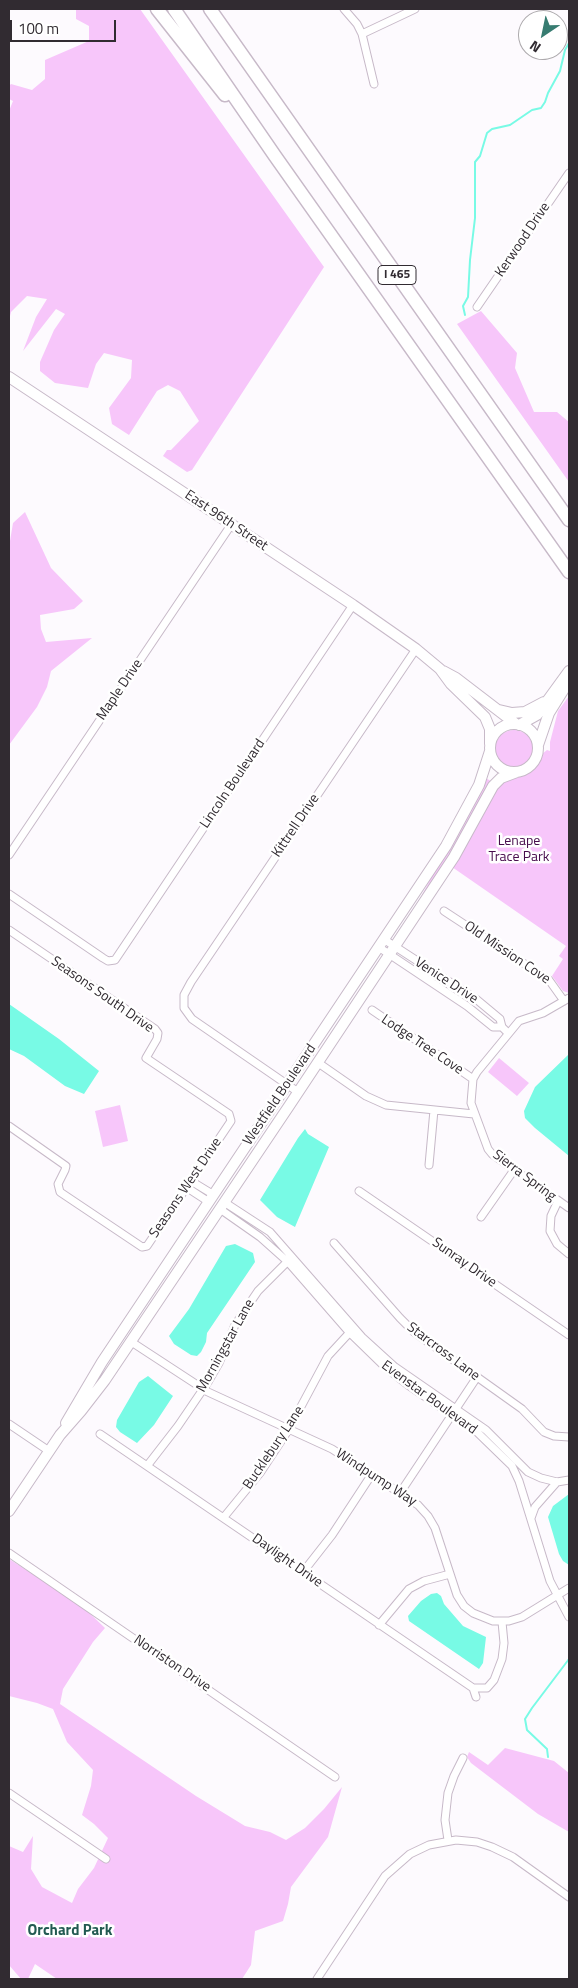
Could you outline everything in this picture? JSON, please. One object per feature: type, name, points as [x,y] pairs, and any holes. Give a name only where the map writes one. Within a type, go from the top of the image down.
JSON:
[{"type":"highway","points":[[157,9],[275,156]]},
{"type":"highway","name":"I 465","points":[[174,9],[275,156],[569,572]]},
{"type":"highway","name":"I 465","points":[[210,9],[569,520]]},
{"type":"main road","name":"East 96th Street","points":[[9,377],[353,605],[416,649],[440,669],[456,678],[494,709],[518,725]]},
{"type":"main road","name":"East 96th Street","points":[[440,669],[451,684],[487,721],[490,729],[490,747]]},
{"type":"main road","points":[[569,671],[533,718],[518,725],[506,726],[500,729],[493,737],[490,747],[493,760],[498,766],[506,771],[517,772],[523,771],[532,765],[537,756],[538,746],[549,714],[569,681]]},
{"type":"main road","points":[[494,709],[512,713],[525,712],[549,698]]},
{"type":"main road","points":[[518,725],[532,733],[538,746]]},
{"type":"main road","name":"Westfield Boulevard","points":[[9,1511],[60,1434],[97,1370],[446,846],[479,785],[490,747]]},
{"type":"main road","name":"Westfield Boulevard","points":[[60,1434],[82,1412],[298,1092],[454,857],[492,786],[501,778],[517,772]]},
{"type":"street","points":[[344,9],[357,24],[362,34],[374,84]]},
{"type":"street","points":[[362,34],[415,9]]},
{"type":"street","name":"Kerwood Drive","points":[[477,308],[569,173]]},
{"type":"street","name":"Maple Drive","points":[[9,855],[232,525]]},
{"type":"street","name":"Lincoln Boulevard","points":[[9,894],[103,958],[112,961],[118,956],[353,605]]},
{"type":"street","name":"Kittrell Drive","points":[[288,1084],[187,1014],[184,1005],[184,995],[190,982],[416,649]]},
{"type":"street","name":"Old Mission Cove","points":[[444,911],[548,980],[567,1000]]},
{"type":"street","name":"Seasons South Drive","points":[[9,930],[155,1029],[158,1033],[157,1039],[146,1058],[229,1114],[231,1122]]},
{"type":"street","name":"Venice Drive","points":[[382,944],[476,999],[500,1019],[502,1027],[508,1033]]},
{"type":"street","name":"Venice Drive","points":[[392,950],[492,1027],[502,1027]]},
{"type":"street","name":"Sierra Spring","points":[[567,1000],[543,1013],[519,1021],[477,1072],[474,1079],[471,1103],[488,1148],[514,1170],[569,1208]]},
{"type":"street","name":"Lodge Tree Cove","points":[[372,1010],[474,1079]]},
{"type":"street","points":[[317,1062],[366,1096],[383,1104],[474,1114]]},
{"type":"street","points":[[288,1084],[298,1092]]},
{"type":"street","points":[[429,1165],[434,1110]]},
{"type":"street","name":"Seasons West Drive","points":[[9,1126],[66,1166],[58,1184],[60,1192],[142,1247],[147,1246],[231,1122]]},
{"type":"street","points":[[481,1217],[514,1170]]},
{"type":"street","points":[[188,1184],[212,1199]]},
{"type":"street","name":"Sunray Drive","points":[[359,1191],[569,1335]]},
{"type":"street","points":[[558,1201],[551,1216],[550,1231],[557,1244],[569,1254]]},
{"type":"street","name":"Evenstar Boulevard","points":[[222,1206],[291,1259],[352,1330],[394,1367],[454,1412],[487,1440],[512,1466],[519,1481],[550,1581],[556,1596],[569,1617]]},
{"type":"street","name":"Starcross Lane","points":[[334,1243],[408,1326],[522,1409],[544,1432],[554,1436],[569,1437]]},
{"type":"street","name":"Morningstar Lane","points":[[147,1466],[203,1390],[216,1369],[235,1325],[258,1291],[291,1259]]},
{"type":"street","name":"Bucklebury Lane","points":[[224,1518],[260,1473],[290,1429],[323,1363],[352,1330]]},
{"type":"street","name":"Windpump Way","points":[[130,1341],[203,1390],[332,1449],[418,1505],[432,1521],[438,1534],[457,1595],[468,1610],[486,1619],[502,1622]]},
{"type":"street","points":[[400,1493],[477,1377]]},
{"type":"street","name":"Evenstar Boulevard","points":[[454,1412],[486,1430],[528,1472],[556,1482],[569,1480]]},
{"type":"street","points":[[9,1424],[49,1451]]},
{"type":"street","name":"Daylight Drive","points":[[100,1434],[473,1688]]},
{"type":"street","points":[[303,1572],[332,1535],[372,1474]]},
{"type":"street","points":[[531,1518],[535,1507],[556,1482]]},
{"type":"street","name":"Norriston Drive","points":[[9,1553],[335,1777]]},
{"type":"street","points":[[379,1625],[409,1589],[424,1581],[450,1574]]},
{"type":"street","points":[[476,1697],[473,1688],[487,1688],[494,1680],[502,1660],[504,1643],[502,1622],[522,1617],[569,1588]]},
{"type":"street","points":[[448,1840],[446,1820],[448,1793],[463,1758]]},
{"type":"street","points":[[9,1794],[106,1859]]},
{"type":"street","points":[[316,1979],[389,1871],[417,1850],[448,1840],[467,1840],[499,1850],[513,1857],[569,1897]]},
{"type":"green space","points":[[76,9],[140,9],[324,267],[192,470],[187,472],[163,456],[167,450],[171,450],[199,421],[180,391],[168,385],[157,391],[129,435],[112,424],[109,408],[131,378],[132,360],[104,353],[96,364],[88,388],[55,383],[40,371],[40,362],[54,330],[65,314],[56,309],[23,351],[36,317],[47,299],[27,296],[11,312],[9,320],[9,111],[13,101],[9,99],[9,86],[11,84],[32,90],[45,79],[45,60],[89,41],[89,26],[76,19]]},
{"type":"green space","points":[[481,311],[517,353],[515,368],[534,412],[557,412],[569,422],[569,482],[457,324]]},
{"type":"green space","points":[[25,512],[51,568],[83,601],[74,609],[40,615],[41,629],[46,642],[92,638],[51,671],[47,687],[37,707],[9,745],[9,547],[13,523]]},
{"type":"green space","name":"Lenape Trace Park","points":[[569,696],[569,993],[563,991],[552,976],[563,959],[559,956],[566,946],[452,867],[500,782],[528,773],[538,764],[542,754],[547,750],[550,751],[550,742],[558,711]]},
{"type":"green space","points":[[514,730],[527,736],[533,749],[527,762],[514,768],[501,762],[495,749],[501,736]]},
{"type":"green space","points":[[486,778],[492,782],[457,845],[412,913]]},
{"type":"green space","points":[[499,1058],[529,1083],[517,1096],[488,1072]]},
{"type":"green space","points":[[120,1105],[128,1141],[103,1147],[95,1111]]},
{"type":"green space","points":[[9,1559],[80,1604],[105,1628],[93,1642],[63,1689],[60,1704],[196,1796],[245,1826],[270,1832],[286,1840],[305,1828],[342,1787],[328,1837],[291,1887],[283,1921],[255,1931],[251,1965],[242,1979],[57,1979],[35,1964],[28,1979],[21,1979],[9,1965],[9,1846],[23,1852],[33,1836],[31,1869],[42,1887],[72,1903],[78,1889],[94,1868],[108,1838],[82,1815],[91,1786],[93,1770],[67,1742],[53,1709],[9,1696]]},
{"type":"green space","points":[[505,1748],[554,1761],[569,1773],[569,1832],[538,1814],[471,1763],[467,1757],[469,1752],[488,1765]]},
{"type":"shaded area","points":[[9,1004],[59,1039],[99,1071],[84,1094],[65,1086],[24,1056],[9,1049]]},
{"type":"shaded area","points":[[569,1054],[569,1156],[525,1118],[524,1111],[535,1087]]},
{"type":"shaded area","points":[[305,1129],[308,1134],[329,1147],[295,1227],[277,1217],[260,1200]]},
{"type":"shaded area","points":[[235,1244],[253,1253],[255,1262],[207,1333],[206,1342],[201,1352],[197,1356],[191,1355],[174,1344],[169,1336],[189,1309],[226,1246]]},
{"type":"shaded area","points":[[148,1376],[173,1396],[154,1425],[137,1443],[120,1432],[116,1427],[117,1420],[139,1382]]},
{"type":"shaded area","points":[[569,1494],[569,1565],[563,1561],[559,1554],[548,1517],[553,1506]]},
{"type":"shaded area","points":[[437,1593],[463,1626],[486,1637],[483,1663],[479,1669],[409,1621],[408,1616],[421,1601],[431,1594]]},
{"type":"waterway","points":[[465,315],[463,306],[468,297],[475,218],[475,162],[480,156],[487,133],[492,129],[510,125],[532,110],[541,108],[560,71],[565,50],[569,43]]},
{"type":"waterway","points":[[548,1757],[547,1749],[527,1730],[525,1719],[569,1659]]},
{"type":"district","name":"Orchard Park","points":[[70,1931]]}]
